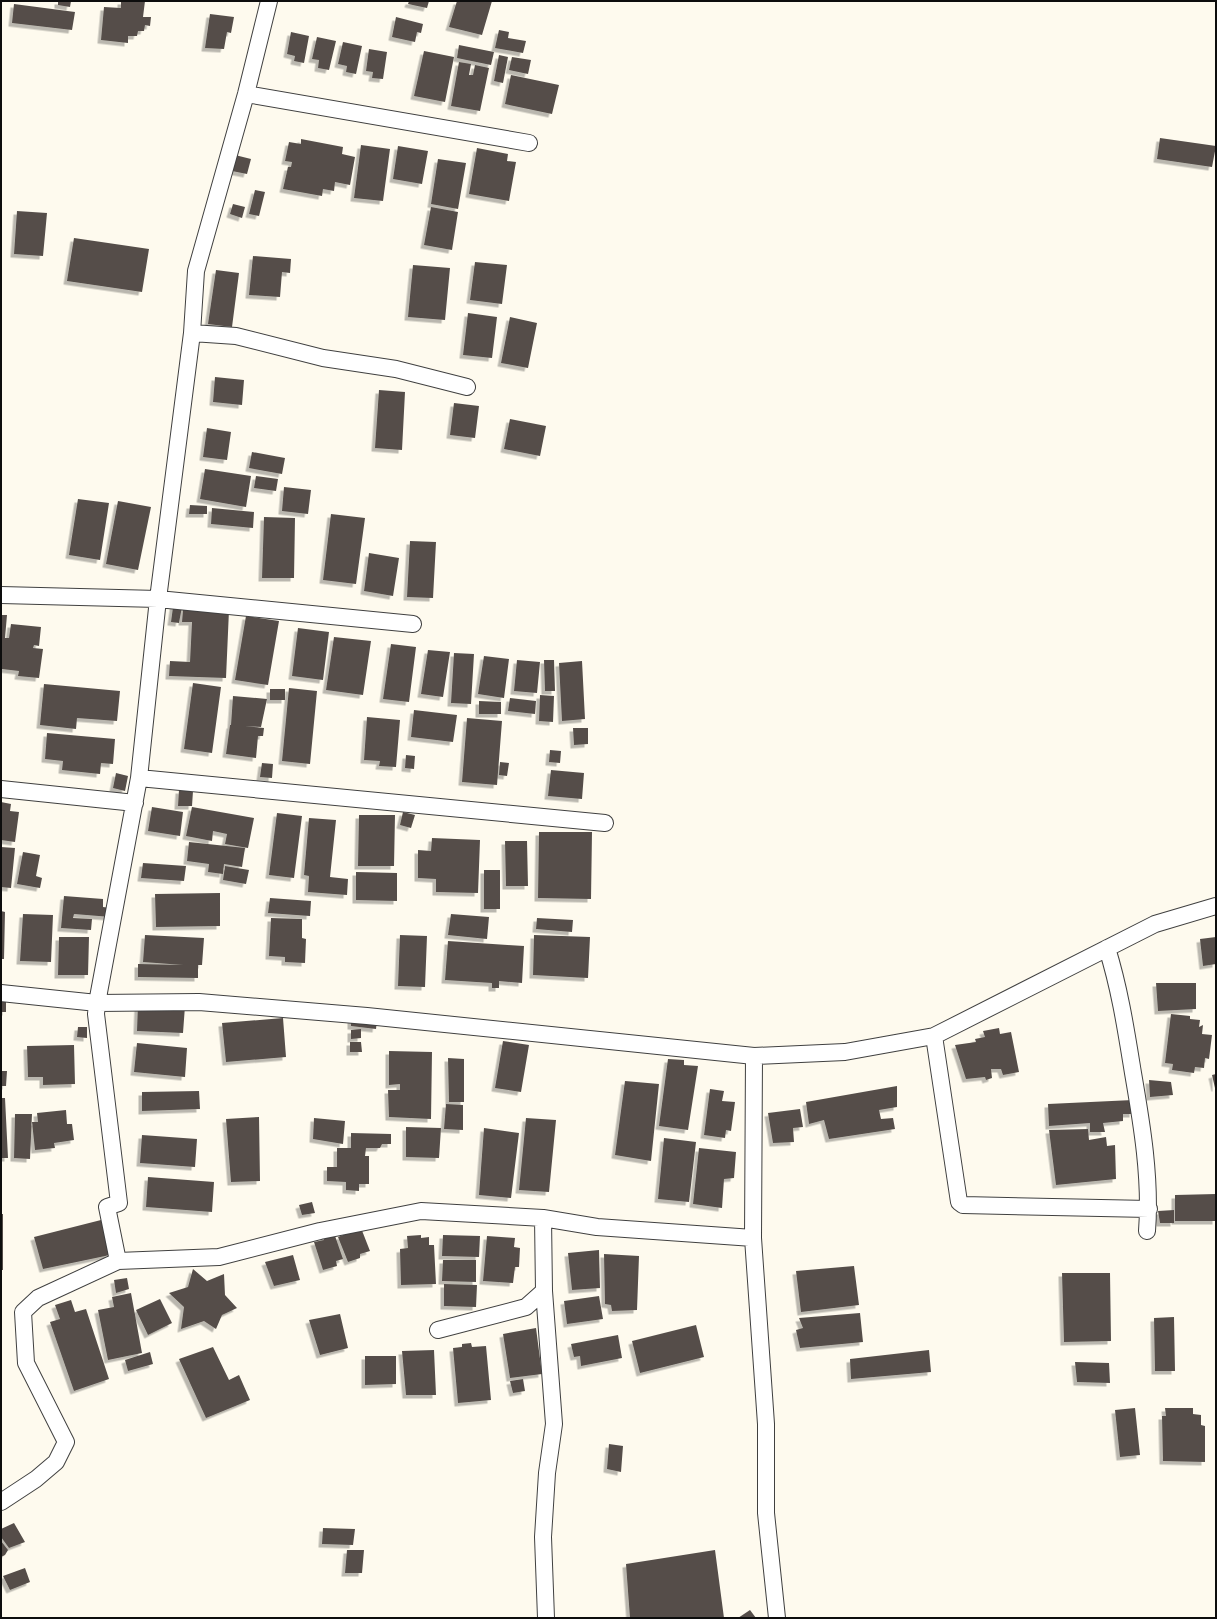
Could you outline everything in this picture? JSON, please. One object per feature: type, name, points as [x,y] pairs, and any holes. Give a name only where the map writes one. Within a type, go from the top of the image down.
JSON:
[{"type":"street","points":[[118,1262],[107,1207],[119,1203],[96,1014],[97,1003],[139,778],[158,599],[192,333],[196,271],[246,94],[269,1]]},
{"type":"street","points":[[246,94],[529,143]]},
{"type":"street","points":[[192,333],[464,386]]},
{"type":"street","points":[[1,595],[158,599],[413,624]]},
{"type":"street","points":[[139,778],[604,823]]},
{"type":"street","points":[[1,789],[134,803]]},
{"type":"street","points":[[1,993],[97,1003],[214,1004],[367,1016],[754,1056],[845,1052],[934,1036],[1156,924],[1216,906]]},
{"type":"street","points":[[1107,948],[1119,986],[1141,1121],[1149,1209],[1147,1231]]},
{"type":"street","points":[[934,1036],[959,1202],[963,1205],[1149,1209]]},
{"type":"street","points":[[754,1056],[753,1238],[766,1424],[766,1513],[777,1618]]},
{"type":"street","points":[[1,1502],[36,1479],[56,1462],[66,1442],[26,1363],[23,1312],[38,1298],[118,1262],[220,1257],[320,1232],[421,1211],[542,1218],[597,1227],[753,1238]]},
{"type":"street","points":[[542,1218],[544,1291],[554,1424],[547,1473],[543,1537],[546,1618]]},
{"type":"street","points":[[438,1330],[526,1307],[544,1291]]},
{"type":"building","points":[[58,1],[71,1],[70,7],[58,5]]},
{"type":"building","points":[[121,1],[145,1],[143,17],[151,17],[150,26],[145,25],[144,31],[138,31],[137,36],[128,36],[128,43],[101,40],[104,7],[121,8]]},
{"type":"building","points":[[409,1],[429,1],[427,8],[408,4]]},
{"type":"building","points":[[457,1],[492,1],[482,35],[449,27]]},
{"type":"building","points":[[14,4],[75,12],[72,30],[12,23]]},
{"type":"building","points":[[210,14],[234,17],[231,33],[227,32],[224,49],[205,48]]},
{"type":"building","points":[[396,17],[423,24],[421,33],[417,32],[415,42],[392,37]]},
{"type":"building","points":[[499,30],[509,32],[508,38],[526,41],[523,53],[495,48]]},
{"type":"building","points":[[291,32],[309,36],[304,63],[294,61],[295,56],[287,54]]},
{"type":"building","points":[[317,37],[336,41],[329,70],[318,68],[319,60],[312,59]]},
{"type":"building","points":[[343,42],[362,46],[356,74],[346,72],[347,66],[338,64]]},
{"type":"building","points":[[459,45],[494,52],[491,65],[457,58]]},
{"type":"building","points":[[369,49],[387,52],[383,79],[372,78],[373,72],[366,71]]},
{"type":"building","points":[[424,51],[454,57],[445,102],[414,96]]},
{"type":"building","points":[[499,55],[508,57],[503,83],[494,81]]},
{"type":"building","points":[[512,57],[531,60],[528,74],[509,70]]},
{"type":"building","points":[[459,62],[471,64],[469,75],[473,75],[475,65],[489,68],[480,111],[451,106]]},
{"type":"building","points":[[511,75],[559,85],[552,114],[505,104]]},
{"type":"building","points":[[1160,138],[1216,146],[1212,167],[1157,159]]},
{"type":"building","points":[[301,139],[343,147],[342,154],[355,157],[350,185],[335,182],[334,191],[323,189],[322,196],[283,189],[288,167],[291,167],[292,162],[285,161],[289,142],[301,144]]},
{"type":"building","points":[[361,145],[390,149],[383,201],[354,198]]},
{"type":"building","points":[[398,146],[428,151],[422,184],[393,179]]},
{"type":"building","points":[[477,148],[508,154],[507,161],[516,162],[509,201],[469,194]]},
{"type":"building","points":[[235,155],[251,159],[247,174],[232,171]]},
{"type":"building","points":[[438,159],[466,163],[458,209],[431,204]]},
{"type":"building","points":[[255,190],[265,192],[259,216],[249,214]]},
{"type":"building","points":[[233,204],[245,207],[242,218],[230,214]]},
{"type":"building","points":[[431,207],[458,212],[452,250],[424,245]]},
{"type":"building","points":[[17,211],[47,213],[43,256],[14,254]]},
{"type":"building","points":[[74,238],[149,249],[142,292],[67,281]]},
{"type":"building","points":[[253,256],[291,259],[290,273],[282,272],[280,297],[249,295]]},
{"type":"building","points":[[475,262],[507,265],[502,304],[470,300]]},
{"type":"building","points":[[413,265],[450,268],[445,320],[408,317]]},
{"type":"building","points":[[216,270],[239,273],[232,327],[208,324]]},
{"type":"building","points":[[468,313],[497,317],[492,358],[463,355]]},
{"type":"building","points":[[510,317],[537,323],[528,368],[501,363]]},
{"type":"building","points":[[215,377],[244,380],[242,405],[213,402]]},
{"type":"building","points":[[379,390],[405,392],[402,450],[375,448]]},
{"type":"building","points":[[454,403],[479,406],[475,438],[450,435]]},
{"type":"building","points":[[510,419],[546,426],[540,456],[504,449]]},
{"type":"building","points":[[207,428],[231,432],[227,460],[203,457]]},
{"type":"building","points":[[252,452],[285,458],[282,474],[249,468]]},
{"type":"building","points":[[205,469],[251,476],[246,507],[200,499]]},
{"type":"building","points":[[256,476],[278,479],[276,491],[254,488]]},
{"type":"building","points":[[284,487],[311,490],[308,514],[282,511]]},
{"type":"building","points":[[78,499],[109,503],[100,560],[69,555]]},
{"type":"building","points":[[118,501],[151,507],[138,570],[106,564]]},
{"type":"building","points":[[190,505],[207,506],[207,514],[189,514]]},
{"type":"building","points":[[212,508],[254,512],[253,528],[211,524]]},
{"type":"building","points":[[331,514],[365,518],[356,584],[323,580]]},
{"type":"building","points":[[264,517],[295,518],[294,578],[262,578]]},
{"type":"building","points":[[410,541],[436,542],[433,598],[407,597]]},
{"type":"building","points":[[369,553],[399,558],[393,596],[364,591]]},
{"type":"building","points":[[184,599],[229,610],[226,678],[169,676],[170,661],[190,662],[192,622],[182,622]]},
{"type":"building","points":[[174,600],[183,601],[179,623],[171,622]]},
{"type":"building","points":[[1,615],[7,615],[5,638],[9,638],[11,624],[41,627],[39,646],[34,645],[33,648],[43,649],[39,678],[18,676],[19,671],[2,669]]},
{"type":"building","points":[[246,616],[279,621],[268,685],[235,680]]},
{"type":"building","points":[[298,628],[329,632],[323,680],[292,676]]},
{"type":"building","points":[[334,637],[371,641],[363,695],[326,690]]},
{"type":"building","points":[[391,644],[416,647],[409,702],[383,699]]},
{"type":"building","points":[[428,650],[450,652],[443,697],[421,694]]},
{"type":"building","points":[[454,653],[474,654],[471,704],[451,703]]},
{"type":"building","points":[[484,656],[509,659],[504,698],[478,694]]},
{"type":"building","points":[[517,660],[540,662],[537,693],[514,691]]},
{"type":"building","points":[[544,660],[554,660],[555,691],[545,691]]},
{"type":"building","points":[[582,661],[585,719],[562,721],[559,663]]},
{"type":"building","points":[[193,683],[221,687],[212,753],[184,749]]},
{"type":"building","points":[[44,684],[120,691],[117,721],[77,718],[76,729],[40,725]]},
{"type":"building","points":[[289,688],[317,691],[310,764],[282,761]]},
{"type":"building","points":[[270,689],[285,689],[285,700],[270,700]]},
{"type":"building","points":[[540,695],[554,696],[553,722],[539,721]]},
{"type":"building","points":[[233,696],[267,699],[261,727],[245,726],[264,728],[263,736],[258,736],[256,758],[226,754],[231,725]]},
{"type":"building","points":[[510,698],[536,701],[535,714],[508,711]]},
{"type":"building","points":[[479,701],[501,702],[501,714],[479,714]]},
{"type":"building","points":[[414,710],[457,715],[453,742],[411,737]]},
{"type":"building","points":[[367,717],[400,720],[396,767],[379,766],[380,761],[364,760]]},
{"type":"building","points":[[467,718],[502,721],[497,785],[462,782]]},
{"type":"building","points":[[573,728],[588,728],[588,744],[574,745]]},
{"type":"building","points":[[47,733],[115,739],[113,764],[101,763],[100,774],[62,770],[63,761],[45,759]]},
{"type":"building","points":[[550,750],[561,751],[560,763],[549,762]]},
{"type":"building","points":[[406,755],[415,756],[414,769],[405,768]]},
{"type":"building","points":[[500,762],[509,763],[507,776],[499,775]]},
{"type":"building","points":[[262,763],[273,764],[272,778],[260,777]]},
{"type":"building","points":[[551,770],[584,773],[582,799],[548,796]]},
{"type":"building","points":[[116,773],[128,776],[125,791],[113,788]]},
{"type":"building","points":[[179,790],[193,791],[192,806],[178,806]]},
{"type":"building","points":[[1,802],[11,804],[10,811],[19,812],[15,842],[1,840]]},
{"type":"building","points":[[152,807],[183,812],[180,836],[148,831]]},
{"type":"building","points":[[192,807],[254,818],[248,848],[225,844],[227,834],[213,831],[212,841],[186,836]]},
{"type":"building","points":[[403,812],[415,815],[411,828],[400,825]]},
{"type":"building","points":[[277,813],[302,816],[294,878],[269,875]]},
{"type":"building","points":[[359,815],[395,815],[394,866],[358,866]]},
{"type":"building","points":[[309,818],[336,820],[330,877],[348,879],[347,895],[308,892],[309,876],[304,875]]},
{"type":"building","points":[[539,832],[592,832],[591,899],[538,898]]},
{"type":"building","points":[[432,838],[480,840],[478,893],[436,892],[436,879],[418,878],[418,850],[431,851]]},
{"type":"building","points":[[505,841],[527,841],[528,886],[506,886]]},
{"type":"building","points":[[189,842],[245,848],[242,867],[224,864],[223,874],[208,872],[209,864],[187,861]]},
{"type":"building","points":[[1,847],[15,848],[11,888],[1,887]]},
{"type":"building","points":[[23,852],[40,855],[36,876],[42,878],[40,888],[17,884]]},
{"type":"building","points":[[143,863],[186,866],[184,881],[141,878]]},
{"type":"building","points":[[225,866],[249,870],[246,884],[223,880]]},
{"type":"building","points":[[484,870],[500,870],[500,909],[484,909]]},
{"type":"building","points":[[356,872],[397,873],[397,901],[356,900]]},
{"type":"building","points":[[220,893],[220,926],[156,927],[155,894]]},
{"type":"building","points":[[64,896],[103,899],[103,907],[111,908],[111,917],[74,914],[73,918],[92,919],[91,930],[61,928]]},
{"type":"building","points":[[270,898],[311,901],[310,916],[268,913]]},
{"type":"building","points":[[1,911],[5,912],[4,959],[1,959]]},
{"type":"building","points":[[23,914],[53,915],[51,962],[20,961]]},
{"type":"building","points":[[451,914],[489,917],[487,939],[448,935]]},
{"type":"building","points":[[271,918],[302,919],[302,938],[306,939],[305,963],[285,962],[285,957],[269,956]]},
{"type":"building","points":[[537,918],[573,920],[572,932],[536,929]]},
{"type":"building","points":[[145,935],[204,938],[202,965],[198,965],[198,978],[138,977],[138,964],[183,965],[143,962]]},
{"type":"building","points":[[400,935],[427,936],[425,987],[398,986]]},
{"type":"building","points":[[534,935],[590,937],[588,978],[533,975]]},
{"type":"building","points":[[59,937],[89,937],[88,975],[58,975]]},
{"type":"building","points":[[1216,937],[1216,964],[1203,966],[1200,939]]},
{"type":"building","points":[[448,941],[524,946],[522,983],[499,981],[499,988],[492,988],[492,983],[445,980]]},
{"type":"building","points":[[1156,983],[1196,983],[1196,1009],[1158,1011]]},
{"type":"building","points":[[1,1000],[6,1000],[6,1012],[1,1012]]},
{"type":"building","points":[[138,1004],[185,1006],[183,1033],[137,1031]]},
{"type":"building","points":[[1171,1014],[1190,1016],[1190,1019],[1200,1020],[1199,1027],[1203,1025],[1202,1034],[1212,1035],[1209,1059],[1205,1058],[1204,1068],[1195,1067],[1194,1073],[1172,1070],[1173,1064],[1165,1063]]},
{"type":"building","points":[[351,1017],[377,1020],[376,1029],[351,1026]]},
{"type":"building","points":[[283,1018],[286,1057],[226,1062],[222,1023]]},
{"type":"building","points":[[78,1027],[87,1027],[87,1038],[77,1037]]},
{"type":"building","points":[[999,1028],[1000,1034],[1011,1032],[1019,1072],[1003,1075],[1001,1069],[991,1069],[992,1078],[986,1080],[985,1077],[966,1079],[955,1045],[976,1042],[975,1039],[985,1037],[983,1031]]},
{"type":"building","points":[[361,1029],[361,1038],[351,1039],[351,1030]]},
{"type":"building","points":[[503,1041],[529,1045],[521,1092],[495,1088]]},
{"type":"building","points":[[350,1042],[361,1042],[362,1052],[350,1052]]},
{"type":"building","points":[[137,1043],[187,1048],[185,1077],[134,1072]]},
{"type":"building","points":[[74,1045],[75,1084],[43,1085],[43,1077],[28,1077],[27,1046]]},
{"type":"building","points":[[389,1051],[432,1052],[431,1119],[389,1117],[388,1090],[400,1090],[400,1084],[389,1085]]},
{"type":"building","points":[[448,1058],[464,1059],[464,1102],[449,1102]]},
{"type":"building","points":[[668,1059],[684,1060],[684,1065],[698,1066],[688,1130],[659,1126]]},
{"type":"building","points":[[1,1071],[7,1071],[6,1086],[1,1086]]},
{"type":"building","points":[[1216,1074],[1216,1088],[1215,1088],[1212,1075]]},
{"type":"building","points":[[1149,1080],[1171,1082],[1173,1095],[1150,1097]]},
{"type":"building","points":[[625,1081],[659,1084],[651,1161],[615,1155]]},
{"type":"building","points":[[897,1086],[897,1107],[879,1110],[881,1119],[893,1118],[895,1129],[829,1139],[824,1120],[809,1124],[806,1102]]},
{"type":"building","points":[[710,1089],[724,1091],[722,1101],[735,1102],[731,1131],[726,1130],[725,1138],[704,1135]]},
{"type":"building","points":[[199,1091],[200,1109],[142,1111],[142,1092]]},
{"type":"building","points":[[1,1098],[5,1098],[8,1158],[1,1158]]},
{"type":"building","points":[[1133,1100],[1133,1114],[1123,1114],[1123,1121],[1103,1123],[1105,1132],[1090,1132],[1090,1123],[1049,1126],[1048,1104]]},
{"type":"building","points":[[446,1104],[463,1105],[463,1130],[444,1129]]},
{"type":"building","points":[[800,1109],[803,1127],[793,1128],[794,1142],[773,1143],[768,1113]]},
{"type":"building","points":[[66,1110],[67,1124],[72,1124],[74,1140],[54,1143],[55,1148],[35,1150],[32,1122],[38,1122],[37,1113]]},
{"type":"building","points":[[15,1114],[32,1114],[30,1159],[14,1158]]},
{"type":"building","points":[[259,1117],[260,1181],[231,1182],[226,1119]]},
{"type":"building","points":[[314,1118],[345,1121],[343,1144],[313,1139]]},
{"type":"building","points":[[526,1118],[556,1120],[549,1192],[519,1190]]},
{"type":"building","points":[[406,1127],[441,1128],[439,1158],[406,1157]]},
{"type":"building","points":[[484,1128],[519,1133],[511,1198],[479,1195]]},
{"type":"building","points":[[1088,1129],[1089,1140],[1106,1137],[1107,1146],[1115,1145],[1116,1179],[1056,1185],[1049,1130]]},
{"type":"building","points":[[351,1133],[391,1134],[391,1144],[382,1144],[380,1148],[366,1148],[365,1156],[369,1156],[369,1184],[359,1184],[359,1191],[346,1190],[346,1182],[327,1181],[327,1167],[337,1167],[337,1148],[351,1148]]},
{"type":"building","points":[[142,1135],[197,1139],[195,1167],[140,1163]]},
{"type":"building","points":[[664,1138],[696,1142],[689,1202],[658,1199]]},
{"type":"building","points":[[699,1148],[736,1152],[734,1178],[724,1179],[722,1208],[693,1204]]},
{"type":"building","points":[[148,1177],[214,1182],[212,1212],[146,1207]]},
{"type":"building","points":[[1216,1194],[1216,1221],[1175,1221],[1175,1195]]},
{"type":"building","points":[[312,1202],[315,1213],[302,1215],[299,1205]]},
{"type":"building","points":[[1174,1210],[1174,1223],[1160,1223],[1158,1211]]},
{"type":"building","points":[[1,1214],[3,1214],[3,1270],[1,1270]]},
{"type":"building","points":[[101,1220],[110,1255],[43,1269],[34,1237]]},
{"type":"building","points":[[361,1228],[370,1251],[360,1254],[360,1258],[348,1262],[338,1237]]},
{"type":"building","points":[[334,1233],[343,1259],[336,1261],[337,1266],[323,1270],[314,1242],[324,1240],[323,1235]]},
{"type":"building","points":[[421,1235],[421,1238],[429,1237],[429,1245],[434,1245],[436,1284],[401,1285],[400,1249],[408,1248],[407,1236]]},
{"type":"building","points":[[443,1235],[480,1236],[479,1257],[442,1256]]},
{"type":"building","points":[[487,1236],[515,1238],[514,1247],[520,1248],[519,1267],[515,1267],[513,1283],[483,1281]]},
{"type":"building","points":[[599,1250],[600,1288],[572,1290],[568,1253]]},
{"type":"building","points":[[604,1254],[639,1256],[637,1310],[612,1311],[611,1305],[605,1304]]},
{"type":"building","points":[[293,1255],[300,1280],[274,1286],[265,1262]]},
{"type":"building","points":[[443,1260],[476,1260],[476,1282],[442,1281]]},
{"type":"building","points":[[854,1266],[859,1305],[801,1312],[796,1271]]},
{"type":"building","points":[[193,1269],[207,1281],[224,1274],[225,1295],[237,1308],[222,1315],[216,1329],[204,1321],[181,1329],[184,1307],[169,1293],[188,1287]]},
{"type":"building","points":[[1062,1273],[1110,1273],[1111,1341],[1064,1342]]},
{"type":"building","points":[[127,1278],[129,1289],[116,1293],[114,1280]]},
{"type":"building","points":[[444,1284],[477,1285],[476,1307],[444,1306]]},
{"type":"building","points":[[131,1293],[142,1353],[108,1360],[98,1310],[114,1307],[112,1297]]},
{"type":"building","points":[[599,1296],[603,1319],[567,1324],[564,1301]]},
{"type":"building","points":[[160,1299],[172,1323],[148,1335],[136,1310]]},
{"type":"building","points":[[71,1300],[75,1312],[86,1309],[109,1379],[74,1391],[50,1322],[60,1319],[55,1305]]},
{"type":"building","points":[[860,1313],[863,1342],[800,1348],[796,1330],[803,1328],[799,1318]]},
{"type":"building","points":[[340,1314],[348,1348],[320,1355],[309,1320]]},
{"type":"building","points":[[1174,1317],[1175,1371],[1155,1371],[1154,1318]]},
{"type":"building","points":[[696,1325],[704,1357],[640,1373],[632,1341]]},
{"type":"building","points":[[536,1328],[542,1374],[510,1378],[503,1334]]},
{"type":"building","points":[[618,1335],[622,1358],[581,1366],[580,1356],[574,1357],[571,1344]]},
{"type":"building","points":[[471,1343],[472,1347],[486,1346],[491,1400],[458,1403],[453,1348],[462,1347],[462,1344]]},
{"type":"building","points":[[213,1347],[229,1380],[239,1375],[250,1400],[206,1418],[179,1359]]},
{"type":"building","points":[[434,1350],[436,1395],[406,1395],[402,1351]]},
{"type":"building","points":[[929,1350],[931,1372],[851,1379],[850,1359]]},
{"type":"building","points":[[150,1352],[153,1364],[128,1371],[125,1360]]},
{"type":"building","points":[[365,1356],[396,1356],[396,1384],[365,1385]]},
{"type":"building","points":[[1075,1362],[1109,1363],[1110,1383],[1077,1382]]},
{"type":"building","points":[[523,1379],[525,1391],[513,1393],[510,1381]]},
{"type":"building","points":[[1135,1408],[1140,1455],[1120,1457],[1115,1410]]},
{"type":"building","points":[[1165,1408],[1193,1408],[1193,1414],[1201,1415],[1201,1425],[1205,1426],[1205,1462],[1163,1461],[1162,1416],[1166,1416]]},
{"type":"building","points":[[609,1444],[623,1446],[621,1472],[607,1469]]},
{"type":"building","points":[[14,1523],[25,1542],[9,1548],[1,1537],[1,1529]]},
{"type":"building","points":[[323,1528],[355,1529],[353,1545],[322,1544]]},
{"type":"building","points":[[1,1541],[8,1550],[5,1555],[1,1557]]},
{"type":"building","points":[[347,1550],[364,1550],[362,1573],[345,1573]]},
{"type":"building","points":[[715,1550],[724,1618],[630,1618],[626,1564]]},
{"type":"building","points":[[25,1568],[30,1582],[10,1590],[3,1576]]},
{"type":"building","points":[[750,1610],[756,1618],[738,1618]]}]
